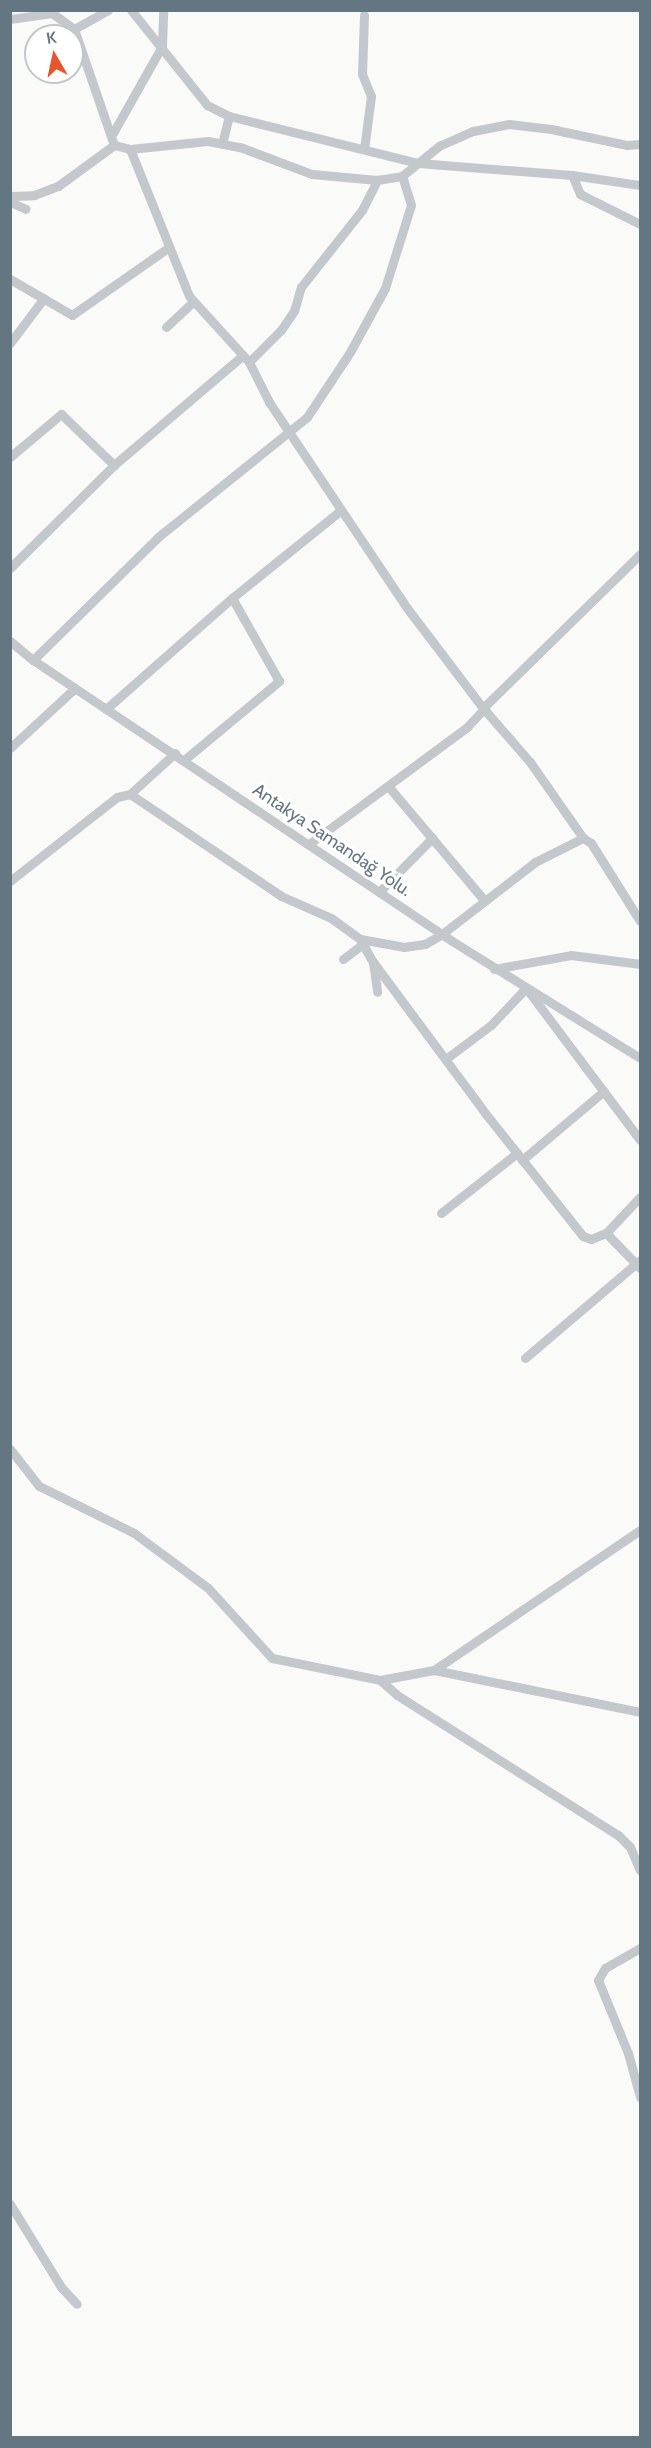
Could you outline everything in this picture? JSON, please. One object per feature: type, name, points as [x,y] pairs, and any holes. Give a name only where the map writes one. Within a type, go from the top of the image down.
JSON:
[{"type":"street","points":[[83,24],[108,10]]},
{"type":"street","points":[[131,10],[207,105],[229,116],[418,164],[572,176],[640,185]]},
{"type":"street","points":[[113,133],[162,46],[163,10]]},
{"type":"street","points":[[10,19],[52,13],[67,24]]},
{"type":"street","points":[[364,15],[362,74],[371,96],[364,149]]},
{"type":"street","points":[[84,56],[113,133],[114,145]]},
{"type":"street","points":[[222,144],[229,116]]},
{"type":"street","points":[[114,145],[130,149],[208,141],[312,174],[377,180],[402,176],[438,146],[473,131],[509,124],[551,129],[627,145],[640,144]]},
{"type":"street","points":[[10,196],[34,195],[58,186],[114,145]]},
{"type":"street","points":[[130,149],[193,302],[245,360],[269,402],[291,430],[340,511],[484,709],[530,762],[583,838],[591,843],[640,921]]},
{"type":"street","points":[[33,660],[158,537],[306,417],[350,352],[385,288],[411,205],[402,176]]},
{"type":"street","points":[[572,176],[580,194],[640,224]]},
{"type":"street","points":[[10,568],[114,465],[282,330],[294,311],[301,287],[362,210],[377,180]]},
{"type":"street","points":[[10,202],[26,209]]},
{"type":"street","points":[[10,279],[72,315],[169,247]]},
{"type":"street","points":[[10,343],[44,298]]},
{"type":"street","points":[[166,327],[193,302]]},
{"type":"street","points":[[10,457],[61,414],[114,465]]},
{"type":"street","points":[[106,709],[232,598],[340,511]]},
{"type":"street","points":[[309,844],[388,786],[484,709],[640,554]]},
{"type":"street","points":[[184,760],[279,681],[232,598]]},
{"type":"street","name":"Antakya Samandağ Yolu.","points":[[10,641],[33,660],[175,753],[494,969],[640,1058]]},
{"type":"street","points":[[10,657],[20,650]]},
{"type":"street","points":[[10,748],[75,688]]},
{"type":"street","points":[[10,881],[117,797],[130,794],[175,753]]},
{"type":"street","points":[[388,786],[485,901]]},
{"type":"street","points":[[130,794],[281,896],[331,918],[362,942],[373,962],[582,1236],[591,1239],[606,1233],[640,1197]]},
{"type":"street","points":[[379,892],[432,838]]},
{"type":"street","points":[[343,959],[362,942],[404,947],[424,944],[442,934],[554,849],[583,838]]},
{"type":"street","points":[[494,969],[571,955],[640,964]]},
{"type":"street","points":[[373,962],[377,992]]},
{"type":"street","points":[[447,1058],[491,1025],[526,988],[640,1140]]},
{"type":"street","points":[[441,1214],[603,1091]]},
{"type":"street","points":[[525,1358],[639,1264],[606,1233]]},
{"type":"street","points":[[10,1449],[39,1486],[134,1533],[208,1588],[272,1658],[380,1680],[434,1670],[640,1712]]},
{"type":"street","points":[[434,1670],[640,1530]]},
{"type":"street","points":[[380,1680],[397,1695],[618,1835],[630,1847],[640,1870]]},
{"type":"street","points":[[640,1948],[604,1968],[598,1980],[628,2053],[640,2097]]},
{"type":"street","points":[[10,2204],[61,2287],[77,2304]]}]
